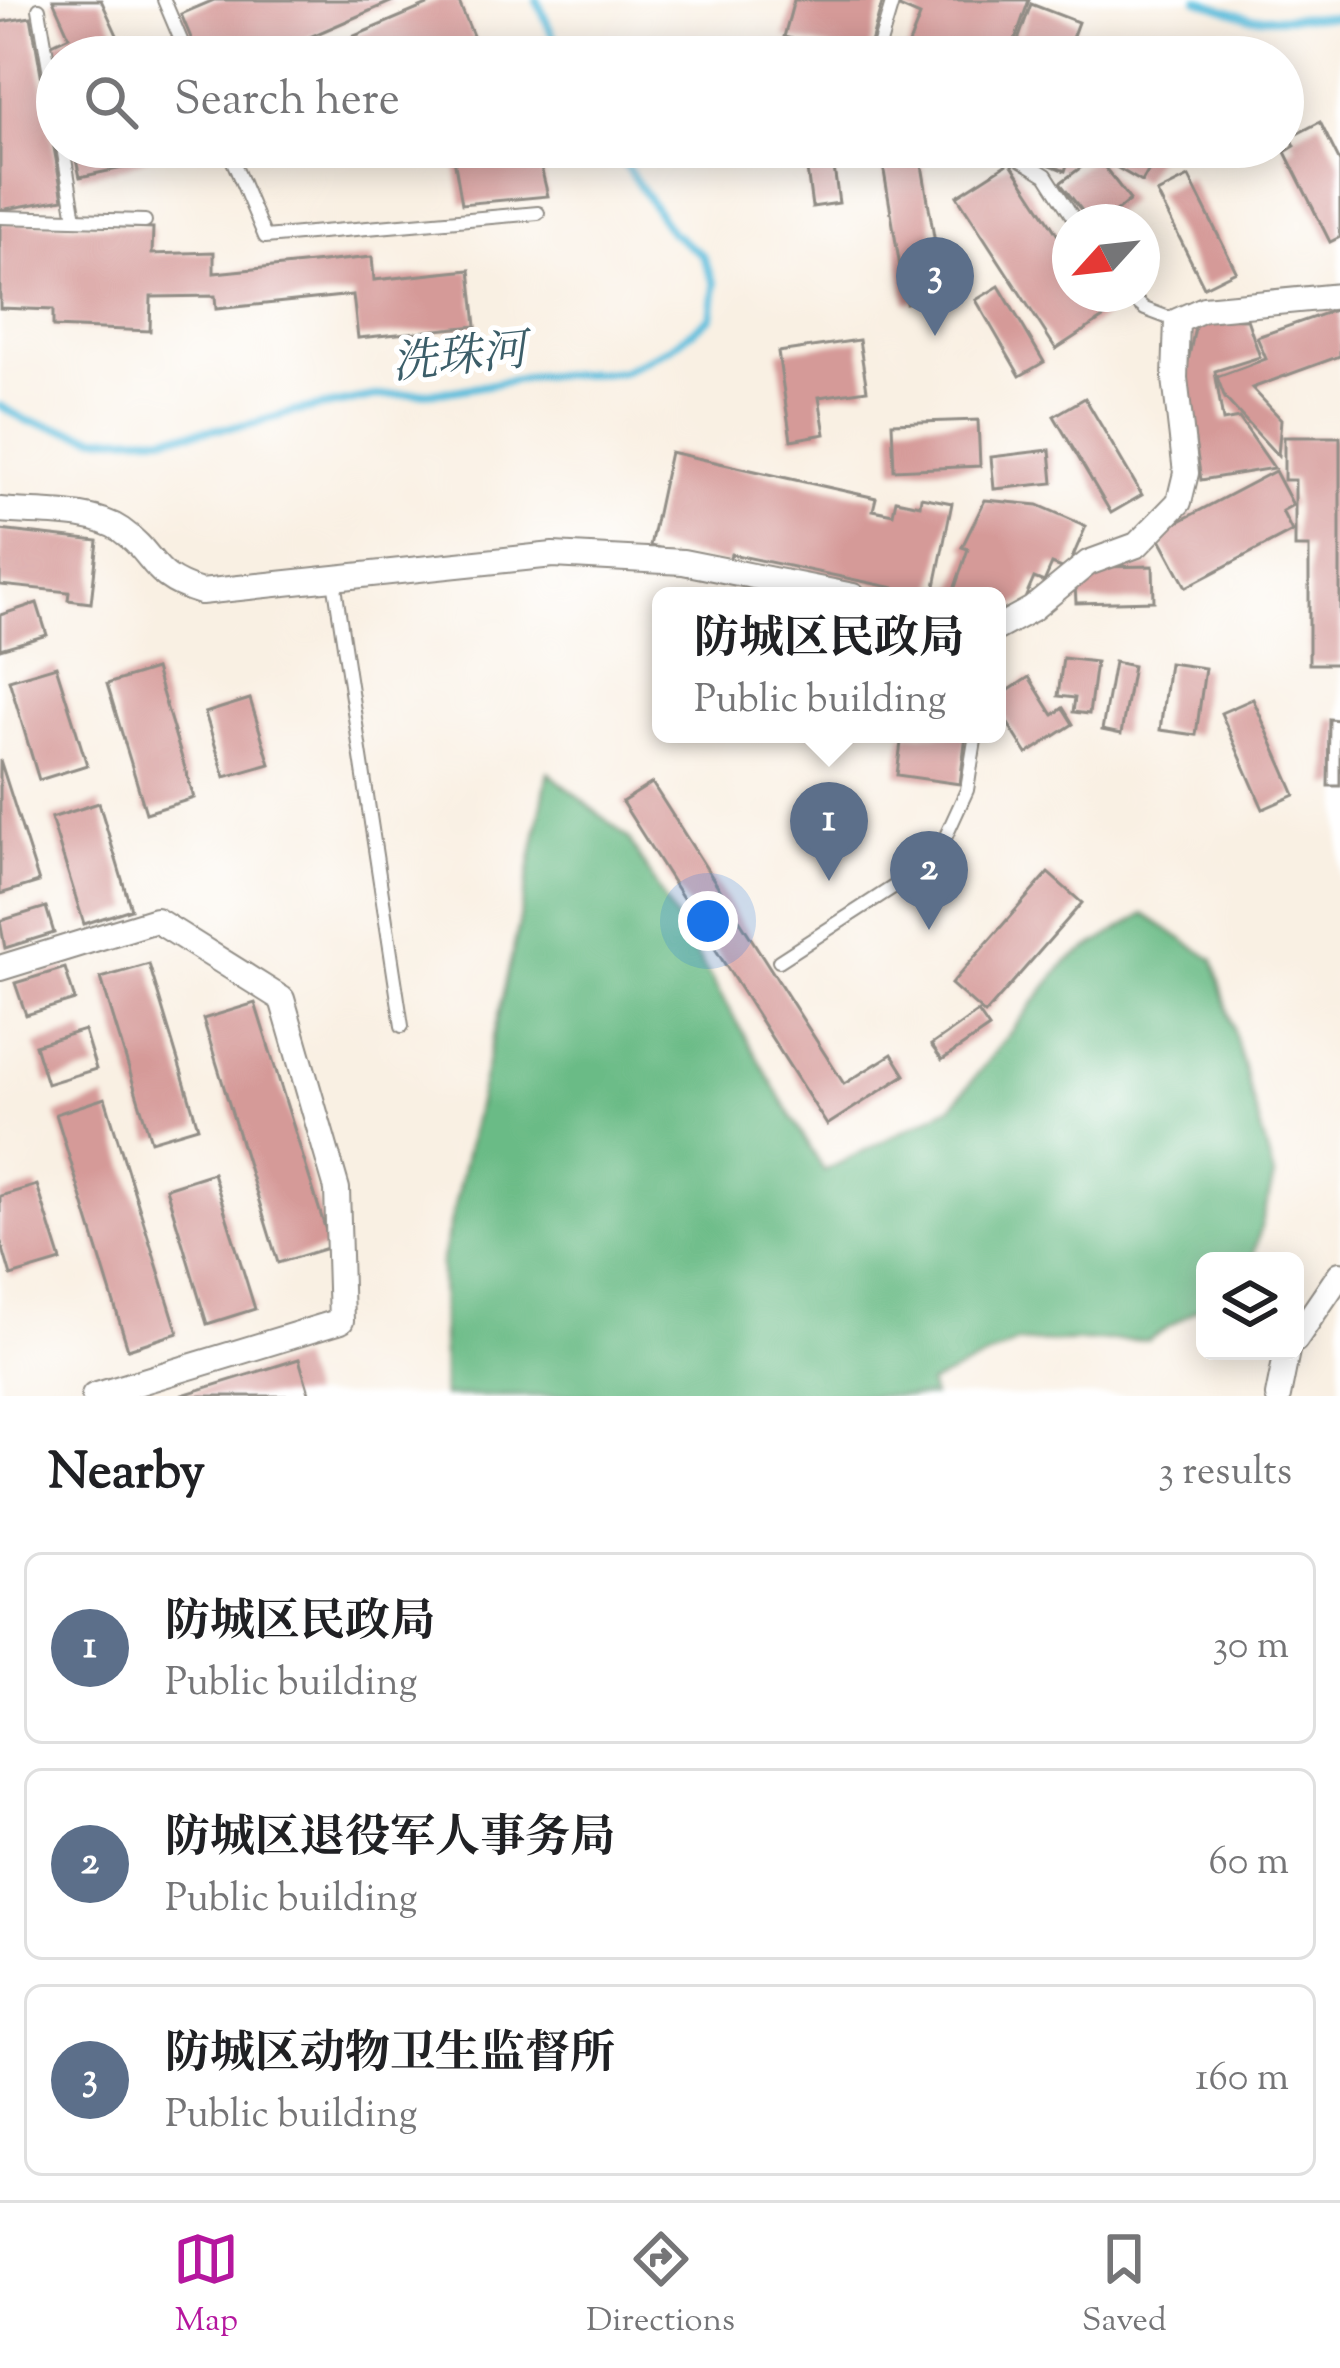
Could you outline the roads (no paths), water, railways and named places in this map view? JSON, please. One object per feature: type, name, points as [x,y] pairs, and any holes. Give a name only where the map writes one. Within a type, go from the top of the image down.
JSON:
[{"type":"street","points":[[1006,623],[1032,609],[1088,563],[1137,544],[1179,502],[1186,473],[1175,378],[1177,321],[1204,309],[1340,296]]},
{"type":"street","points":[[0,510],[98,520],[121,531],[170,582],[201,592],[553,554],[683,562],[808,587]]},
{"type":"street","points":[[0,968],[156,920],[282,999],[337,1190],[341,1321],[94,1396]]},
{"type":"street","points":[[1304,1327],[1340,1274]]},
{"type":"street","points":[[1278,1396],[1285,1360]]},
{"type":"lane","points":[[164,0],[179,36]]},
{"type":"lane","points":[[883,36],[893,0]]},
{"type":"lane","points":[[39,9],[44,36]]},
{"type":"lane","points":[[66,168],[75,219]]},
{"type":"lane","points":[[236,168],[265,237],[538,212]]},
{"type":"lane","points":[[1034,168],[1046,175],[1065,204]]},
{"type":"lane","points":[[0,217],[145,221]]},
{"type":"lane","points":[[1153,312],[1177,321]]},
{"type":"lane","points":[[334,580],[402,1026]]},
{"type":"lane","points":[[779,961],[935,860],[967,790],[975,743]]},
{"type":"waterway","name":"洗珠河","points":[[537,0],[553,36]]},
{"type":"waterway","name":"洗珠河","points":[[1198,0],[1250,18],[1340,17]]},
{"type":"waterway","name":"洗珠河","points":[[0,406],[28,421],[96,437],[165,436],[248,425],[378,396],[454,391],[536,376],[621,372],[671,347],[711,317],[715,284],[702,255],[671,232],[627,168]]},
{"type":"place","name":"防城区动物卫生监督所","points":[[935,336]]},
{"type":"place","name":"防城区民政局","points":[[829,881]]},
{"type":"place","name":"防城区退役军人事务局","points":[[929,930]]}]
